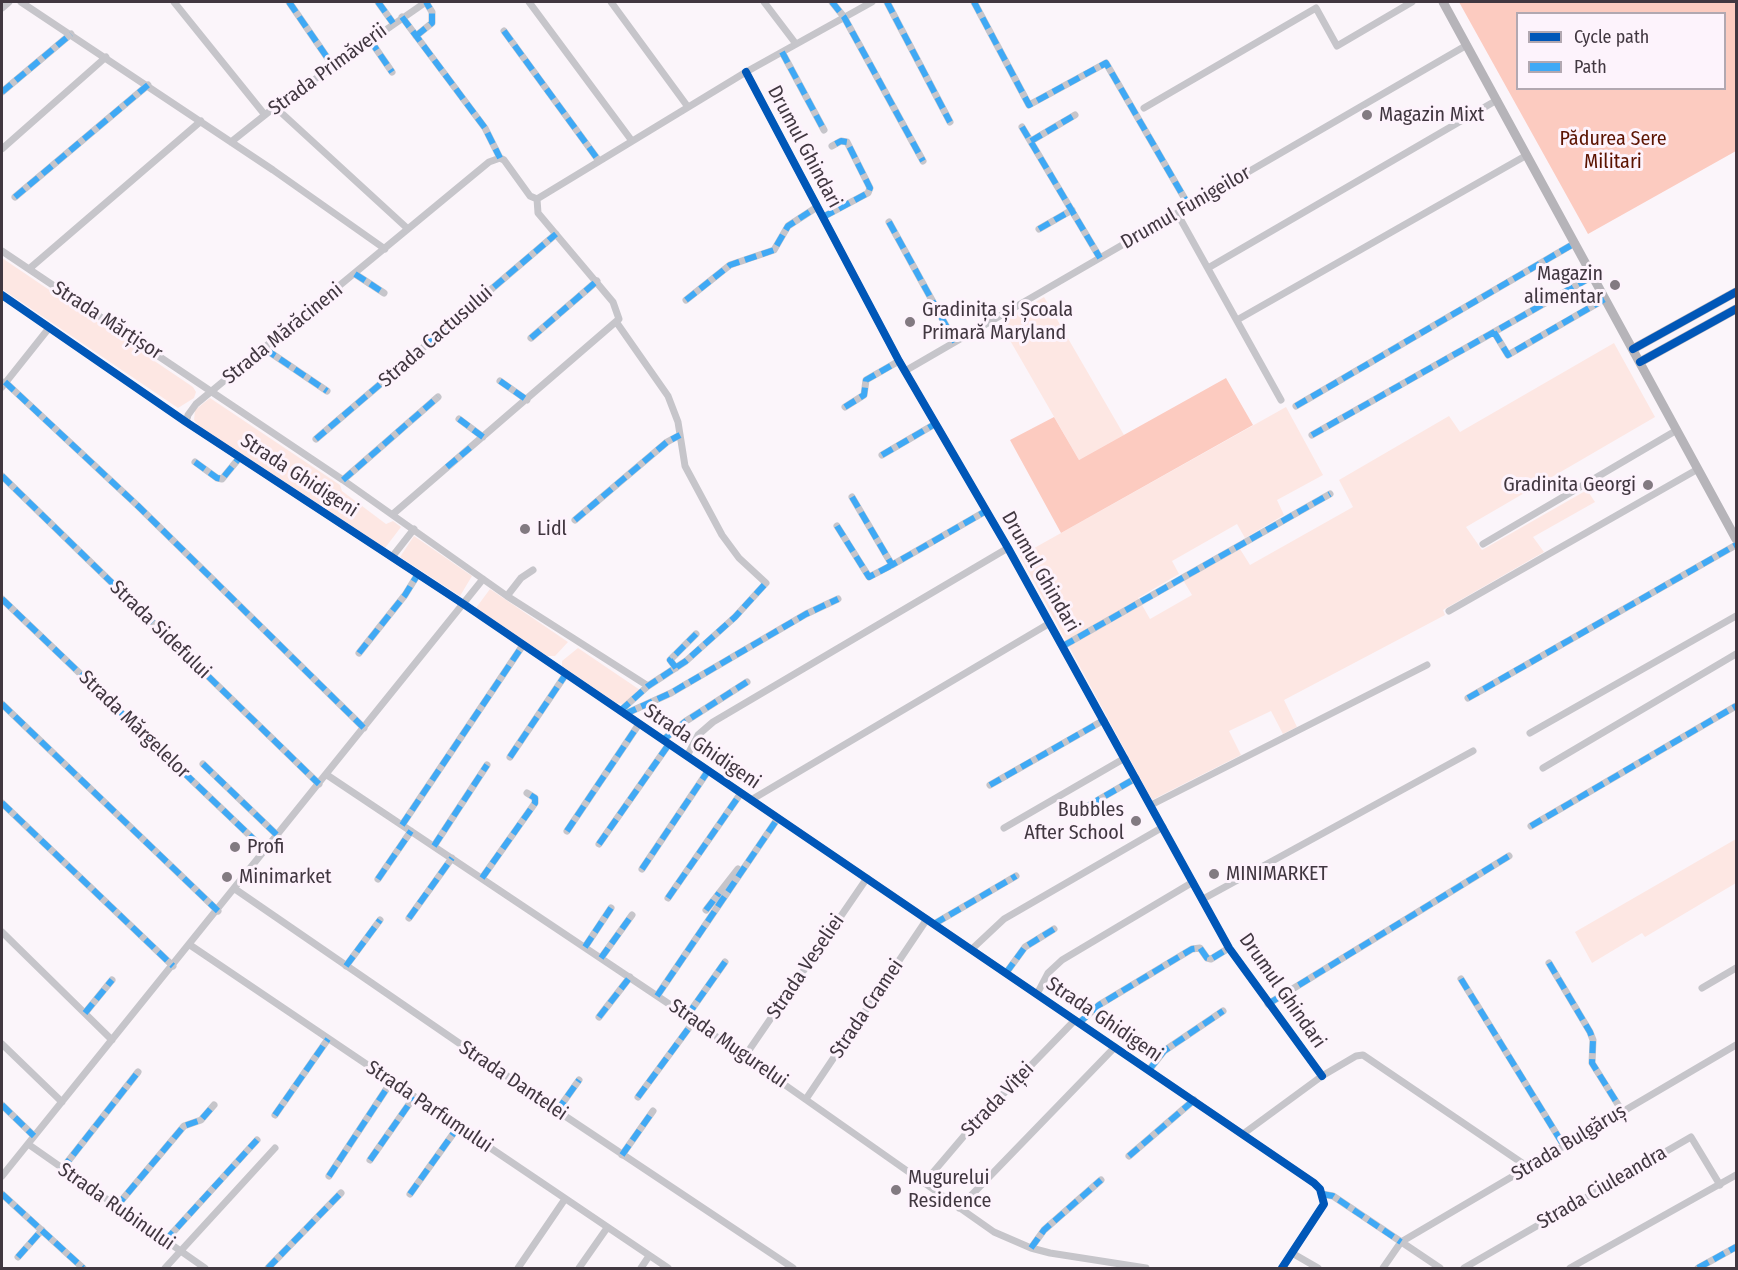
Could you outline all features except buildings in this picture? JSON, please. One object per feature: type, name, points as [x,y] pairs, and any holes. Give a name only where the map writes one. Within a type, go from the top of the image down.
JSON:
[{"type":"main road","points":[[1443,2],[1737,539]]},
{"type":"main road","points":[[1633,349],[1737,292]]},
{"type":"main road","points":[[1640,362],[1737,309]]},
{"type":"street","points":[[2,8],[9,2]]},
{"type":"street","points":[[21,2],[148,85],[385,249]]},
{"type":"street","points":[[174,2],[265,115]]},
{"type":"street","points":[[289,2],[333,66]]},
{"type":"street","points":[[378,2],[393,23]]},
{"type":"street","points":[[416,36],[432,23],[432,12],[426,2]]},
{"type":"street","name":"Strada Primăverii","points":[[231,142],[275,107],[426,2]]},
{"type":"street","points":[[529,2],[632,141]]},
{"type":"street","points":[[611,2],[688,107]]},
{"type":"street","points":[[764,2],[796,44]]},
{"type":"street","points":[[832,2],[843,17],[923,161]]},
{"type":"street","points":[[537,199],[746,72],[872,2]]},
{"type":"street","points":[[887,2],[950,122]]},
{"type":"street","points":[[974,2],[1029,105],[1106,63],[1189,206]]},
{"type":"street","points":[[1144,108],[1316,8],[1337,46],[1412,2]]},
{"type":"street","points":[[402,17],[485,128],[500,158],[530,196],[537,199]]},
{"type":"street","points":[[504,31],[599,161]]},
{"type":"street","points":[[2,92],[71,34]]},
{"type":"street","points":[[370,40],[392,72]]},
{"type":"street","name":"Drumul Funigeilor","points":[[905,371],[1467,45]]},
{"type":"street","points":[[782,52],[824,130]]},
{"type":"street","points":[[2,149],[106,57]]},
{"type":"street","name":"Drumul Ghindari","points":[[746,72],[899,361],[1008,548],[1229,948],[1322,1076]]},
{"type":"street","points":[[15,197],[148,85]]},
{"type":"street","points":[[1208,268],[1497,100]]},
{"type":"street","points":[[275,107],[408,229]]},
{"type":"street","points":[[1030,141],[1075,115]]},
{"type":"street","points":[[29,269],[201,122]]},
{"type":"street","points":[[1022,127],[1100,258]]},
{"type":"street","points":[[823,217],[868,192],[870,188],[847,142],[841,141],[832,146]]},
{"type":"street","points":[[1237,320],[1527,155]]},
{"type":"street","name":"Strada Mărăcineni","points":[[186,422],[196,404],[489,162],[500,158]]},
{"type":"street","points":[[537,199],[538,213],[597,281],[618,319],[668,396],[676,415],[682,456],[688,473],[722,535],[739,558],[766,583],[735,617],[676,668],[648,686],[623,712]]},
{"type":"street","points":[[686,300],[730,265],[774,250],[788,226],[818,207]]},
{"type":"street","points":[[1039,229],[1072,210]]},
{"type":"street","points":[[1177,213],[1281,400]]},
{"type":"street","points":[[889,222],[955,342]]},
{"type":"street","name":"Strada Cactusului","points":[[316,439],[556,234]]},
{"type":"street","points":[[1296,406],[1575,243]]},
{"type":"street","name":"Strada Mărțișor","points":[[2,251],[393,514],[507,596],[648,686]]},
{"type":"street","points":[[355,274],[384,293]]},
{"type":"street","points":[[1312,435],[1593,276]]},
{"type":"street","points":[[531,338],[597,281]]},
{"type":"street","name":"Strada Ghidigeni","points":[[2,296],[186,422],[465,605],[1194,1100],[1314,1183],[1322,1194],[1333,1196],[1401,1242]]},
{"type":"street","points":[[1494,332],[1508,355],[1605,299]]},
{"type":"street","points":[[393,514],[618,319]]},
{"type":"street","points":[[49,328],[3,384],[138,506],[364,728]]},
{"type":"street","points":[[265,349],[327,391]]},
{"type":"street","points":[[845,407],[864,395],[866,380],[899,361]]},
{"type":"street","points":[[500,381],[527,400]]},
{"type":"street","points":[[343,480],[438,398]]},
{"type":"street","points":[[459,419],[483,437]]},
{"type":"street","points":[[882,455],[935,424]]},
{"type":"street","points":[[1483,544],[1677,430]]},
{"type":"street","points":[[574,520],[667,442],[680,435]]},
{"type":"street","points":[[195,462],[217,478],[222,479],[240,458]]},
{"type":"street","points":[[1449,611],[1698,469]]},
{"type":"street","name":"Strada Sidefului","points":[[2,476],[319,784]]},
{"type":"street","points":[[1063,646],[1330,494]]},
{"type":"street","points":[[852,497],[892,565]]},
{"type":"street","points":[[837,526],[869,578],[986,511]]},
{"type":"street","points":[[392,557],[414,530]]},
{"type":"street","points":[[1468,698],[1737,545]]},
{"type":"street","points":[[687,756],[698,735],[713,722],[1008,548]]},
{"type":"street","points":[[507,596],[532,570]]},
{"type":"street","points":[[359,653],[405,595],[418,574]]},
{"type":"street","points":[[2,1176],[465,605],[483,579]]},
{"type":"street","name":"Strada Mărgelelor","points":[[2,599],[266,851]]},
{"type":"street","points":[[623,712],[671,693],[806,614],[838,599]]},
{"type":"street","points":[[1530,733],[1737,616]]},
{"type":"street","points":[[751,800],[1050,623]]},
{"type":"street","points":[[676,668],[670,660],[696,634]]},
{"type":"street","points":[[402,825],[524,645]]},
{"type":"street","points":[[1543,768],[1737,654]]},
{"type":"street","points":[[1151,805],[1427,665]]},
{"type":"street","points":[[510,757],[566,674]]},
{"type":"street","points":[[599,844],[666,742],[686,721],[747,682]]},
{"type":"street","points":[[2,704],[218,911]]},
{"type":"street","points":[[1531,826],[1737,706]]},
{"type":"street","points":[[990,785],[1104,720]]},
{"type":"street","points":[[567,831],[639,724]]},
{"type":"street","points":[[1203,899],[1473,751]]},
{"type":"street","points":[[1004,828],[1125,758]]},
{"type":"street","points":[[203,764],[278,836]]},
{"type":"street","points":[[434,846],[487,765]]},
{"type":"street","points":[[642,869],[708,771]]},
{"type":"street","name":"Strada Mugurelui","points":[[327,775],[746,1056],[994,1232],[1031,1248],[1146,1269]]},
{"type":"street","points":[[1074,814],[1136,778]]},
{"type":"street","points":[[482,878],[535,803],[535,798],[527,793]]},
{"type":"street","points":[[668,898],[741,793]]},
{"type":"street","points":[[2,803],[173,966]]},
{"type":"street","points":[[706,910],[776,817]]},
{"type":"street","points":[[657,996],[776,817]]},
{"type":"street","points":[[972,949],[1004,919],[1163,827]]},
{"type":"street","points":[[378,879],[411,831]]},
{"type":"street","points":[[1268,1004],[1509,855]]},
{"type":"street","points":[[410,918],[452,858]]},
{"type":"street","points":[[934,924],[1016,876]]},
{"type":"street","name":"Strada Veseliei","points":[[746,1056],[867,878]]},
{"type":"street","points":[[1037,994],[1056,965],[1193,882]]},
{"type":"street","name":"Strada Dantelei","points":[[235,889],[557,1111],[794,1269]]},
{"type":"street","points":[[585,947],[611,908]]},
{"type":"street","points":[[601,958],[632,915]]},
{"type":"street","name":"Strada Cramei","points":[[806,1099],[927,919]]},
{"type":"street","points":[[346,966],[380,920]]},
{"type":"street","points":[[1006,973],[1025,947],[1054,929]]},
{"type":"street","points":[[2,932],[112,1040]]},
{"type":"street","name":"Strada Parfumului","points":[[190,945],[668,1269]]},
{"type":"street","name":"Drumul Ghindari","points":[[1077,1021],[1099,1005],[1192,949],[1200,948],[1207,958],[1211,959],[1229,948]]},
{"type":"street","points":[[638,1097],[725,962]]},
{"type":"street","points":[[1549,963],[1590,1032],[1594,1045],[1591,1058],[1593,1063],[1622,1111]]},
{"type":"street","points":[[1702,988],[1737,968]]},
{"type":"street","points":[[599,1017],[630,977]]},
{"type":"street","points":[[1461,979],[1564,1146]]},
{"type":"street","points":[[85,1013],[112,980]]},
{"type":"street","points":[[1149,1070],[1164,1051],[1223,1011]]},
{"type":"street","name":"Strada Viței","points":[[924,1183],[975,1123],[1077,1021]]},
{"type":"street","points":[[275,1115],[328,1039]]},
{"type":"street","points":[[2,1044],[62,1102]]},
{"type":"street","name":"Strada Bulgăruș","points":[[1401,1242],[1737,1045]]},
{"type":"street","points":[[958,1208],[1115,1047]]},
{"type":"street","name":"Drumul Ghindari","points":[[1243,1134],[1322,1076],[1356,1056],[1363,1055],[1528,1167]]},
{"type":"street","points":[[62,1169],[138,1072]]},
{"type":"street","points":[[557,1111],[579,1080]]},
{"type":"street","points":[[329,1176],[391,1082]]},
{"type":"street","points":[[370,1160],[414,1097]]},
{"type":"street","points":[[1129,1155],[1194,1100]]},
{"type":"street","points":[[116,1207],[184,1126],[201,1120],[214,1104]]},
{"type":"street","points":[[2,1105],[34,1136]]},
{"type":"street","points":[[622,1155],[653,1111]]},
{"type":"street","points":[[410,1194],[458,1127]]},
{"type":"street","name":"Strada Ciuleandra","points":[[1464,1269],[1691,1137],[1718,1186]]},
{"type":"street","points":[[165,1241],[257,1140]]},
{"type":"street","name":"Strada Rubinului","points":[[28,1144],[205,1269]]},
{"type":"street","points":[[165,1269],[275,1148]]},
{"type":"street","points":[[1570,1269],[1737,1175]]},
{"type":"street","points":[[1031,1248],[1044,1230],[1101,1180]]},
{"type":"street","points":[[268,1269],[341,1193]]},
{"type":"street","points":[[2,1194],[83,1269]]},
{"type":"street","points":[[1282,1269],[1321,1210],[1324,1203],[1322,1194]]},
{"type":"street","points":[[518,1269],[565,1199]]},
{"type":"street","points":[[579,1269],[607,1228]]},
{"type":"street","points":[[18,1257],[42,1230]]},
{"type":"street","points":[[1383,1269],[1401,1242],[1440,1269]]},
{"type":"street","points":[[1698,1269],[1737,1247]]},
{"type":"street","points":[[1292,1253],[1318,1269]]},
{"type":"street","points":[[641,1269],[649,1256]]},
{"type":"shaded area","points":[[2,258],[193,387],[196,392],[194,398],[178,408],[2,289]]},
{"type":"shaded area","points":[[1044,297],[1124,435],[1079,460],[1000,323]]},
{"type":"shaded area","points":[[1614,343],[1655,417],[1466,527],[1482,550],[1587,490],[1595,502],[1533,537],[1544,552],[1443,610],[1445,615],[1284,700],[1297,727],[1283,734],[1271,711],[1229,731],[1241,755],[1152,800],[1020,556],[1286,407],[1323,475],[1277,500],[1284,515],[1245,538],[1237,524],[1172,561],[1179,574],[1138,598],[1150,619],[1192,595],[1183,580],[1240,549],[1250,565],[1353,507],[1339,480],[1449,416],[1460,432]]},
{"type":"shaded area","points":[[210,398],[340,485],[342,491],[386,524],[393,521],[401,527],[385,548],[199,426],[194,420],[195,410]]},
{"type":"shaded area","points":[[414,536],[472,576],[460,596],[400,557]]},
{"type":"shaded area","points":[[490,589],[568,642],[555,656],[547,656],[476,608]]},
{"type":"shaded area","points":[[578,648],[640,690],[623,704],[616,703],[562,666],[562,661]]},
{"type":"shaded area","points":[[1736,839],[1736,883],[1645,937],[1642,933],[1592,963],[1575,932]]},
{"type":"green space","name":"Pădurea Sere Militari","points":[[1459,2],[1736,2],[1736,151],[1588,234]]},
{"type":"green space","points":[[1226,378],[1253,425],[1061,533],[1010,440],[1054,417],[1079,460]]},
{"type":"marked path","points":[[289,2],[333,66]]},
{"type":"marked path","points":[[378,2],[393,23]]},
{"type":"marked path","points":[[416,36],[432,23],[432,12],[426,2]]},
{"type":"marked path","points":[[832,2],[844,17],[923,161]]},
{"type":"marked path","points":[[887,2],[950,122]]},
{"type":"marked path","points":[[974,2],[1029,105],[1106,63],[1189,206]]},
{"type":"marked path","points":[[402,17],[485,128],[500,158]]},
{"type":"marked path","points":[[504,31],[599,161]]},
{"type":"marked path","points":[[2,92],[71,34]]},
{"type":"marked path","points":[[370,40],[392,72]]},
{"type":"marked path","points":[[782,52],[824,130]]},
{"type":"marked path","points":[[15,197],[148,85]]},
{"type":"marked path","points":[[1031,141],[1075,115]]},
{"type":"marked path","points":[[1022,127],[1100,258]]},
{"type":"marked path","points":[[823,217],[868,193],[870,188],[847,142],[841,141],[832,146]]},
{"type":"marked path","points":[[686,300],[730,265],[774,250],[788,226],[817,207]]},
{"type":"marked path","points":[[1039,229],[1072,210]]},
{"type":"marked path","points":[[889,222],[955,342]]},
{"type":"marked path","points":[[316,439],[556,234]]},
{"type":"marked path","points":[[1296,406],[1575,243]]},
{"type":"marked path","points":[[355,274],[384,293]]},
{"type":"marked path","points":[[1312,435],[1593,276]]},
{"type":"marked path","points":[[531,338],[597,281]]},
{"type":"marked path","points":[[1494,332],[1508,355],[1605,299]]},
{"type":"marked path","points":[[265,349],[327,391]]},
{"type":"marked path","points":[[845,407],[864,395],[866,380],[899,361]]},
{"type":"marked path","points":[[500,381],[527,400]]},
{"type":"marked path","points":[[5,382],[138,506],[364,728]]},
{"type":"marked path","points":[[343,480],[438,397]]},
{"type":"marked path","points":[[459,419],[483,437]]},
{"type":"marked path","points":[[882,455],[935,424]]},
{"type":"marked path","points":[[575,520],[667,442],[680,435]]},
{"type":"marked path","points":[[447,467],[471,447]]},
{"type":"marked path","points":[[195,462],[217,478],[222,479],[240,457]]},
{"type":"marked path","points":[[2,476],[319,784]]},
{"type":"marked path","points":[[1063,646],[1330,494]]},
{"type":"marked path","points":[[852,497],[892,565],[986,511]]},
{"type":"marked path","points":[[837,526],[869,577],[892,565]]},
{"type":"marked path","points":[[1468,698],[1736,545]]},
{"type":"marked path","points":[[359,653],[405,595],[418,574]]},
{"type":"marked path","points":[[620,711],[648,686],[686,661],[735,617],[766,583]]},
{"type":"marked path","points":[[2,599],[266,851]]},
{"type":"marked path","points":[[625,714],[671,693],[806,614],[838,599]]},
{"type":"marked path","points":[[676,668],[670,660],[696,634]]},
{"type":"marked path","points":[[402,825],[523,645]]},
{"type":"marked path","points":[[510,757],[566,674]]},
{"type":"marked path","points":[[663,740],[686,721],[747,682]]},
{"type":"marked path","points":[[2,704],[218,911]]},
{"type":"marked path","points":[[1531,826],[1736,706]]},
{"type":"marked path","points":[[990,785],[1104,720]]},
{"type":"marked path","points":[[567,831],[639,724]]},
{"type":"marked path","points":[[599,844],[669,744]]},
{"type":"marked path","points":[[203,764],[278,836]]},
{"type":"marked path","points":[[434,846],[487,765]]},
{"type":"marked path","points":[[642,869],[708,771]]},
{"type":"marked path","points":[[1074,814],[1136,778]]},
{"type":"marked path","points":[[482,878],[535,803],[535,798],[527,793]]},
{"type":"marked path","points":[[668,898],[741,793]]},
{"type":"marked path","points":[[2,803],[173,966]]},
{"type":"marked path","points":[[657,996],[778,818]]},
{"type":"marked path","points":[[378,879],[411,831]]},
{"type":"marked path","points":[[1268,1004],[1509,856]]},
{"type":"marked path","points":[[409,918],[452,858]]},
{"type":"marked path","points":[[934,924],[1016,876]]},
{"type":"marked path","points":[[706,910],[719,893]]},
{"type":"marked path","points":[[585,947],[611,908]]},
{"type":"marked path","points":[[601,958],[632,915]]},
{"type":"marked path","points":[[346,966],[380,920]]},
{"type":"marked path","points":[[1006,973],[1025,947],[1054,929]]},
{"type":"marked path","points":[[1079,1023],[1099,1005],[1192,949],[1200,948],[1207,958],[1211,959],[1229,948]]},
{"type":"marked path","points":[[687,1016],[725,962]]},
{"type":"marked path","points":[[1549,963],[1590,1032],[1593,1040],[1592,1063],[1622,1111]]},
{"type":"marked path","points":[[599,1017],[630,977]]},
{"type":"marked path","points":[[1461,979],[1564,1146]]},
{"type":"marked path","points":[[85,1013],[112,980]]},
{"type":"marked path","points":[[1149,1070],[1164,1051],[1223,1011]]},
{"type":"marked path","points":[[638,1097],[694,1021]]},
{"type":"marked path","points":[[275,1115],[328,1039]]},
{"type":"marked path","points":[[62,1169],[138,1072]]},
{"type":"marked path","points":[[557,1111],[579,1080]]},
{"type":"marked path","points":[[329,1176],[391,1082]]},
{"type":"marked path","points":[[370,1160],[414,1097]]},
{"type":"marked path","points":[[1129,1156],[1194,1100]]},
{"type":"marked path","points":[[2,1105],[34,1136]]},
{"type":"marked path","points":[[116,1207],[184,1126],[201,1120],[214,1105]]},
{"type":"marked path","points":[[622,1155],[653,1111]]},
{"type":"marked path","points":[[410,1194],[458,1127]]},
{"type":"marked path","points":[[165,1241],[257,1140]]},
{"type":"marked path","points":[[1031,1248],[1044,1230],[1101,1180]]},
{"type":"marked path","points":[[268,1268],[341,1193]]},
{"type":"marked path","points":[[2,1194],[83,1268]]},
{"type":"marked path","points":[[1322,1194],[1333,1196],[1401,1242]]},
{"type":"marked path","points":[[18,1257],[42,1230]]},
{"type":"marked path","points":[[1698,1268],[1736,1247]]},
{"type":"cycle path","points":[[746,72],[899,361],[1008,548],[1229,948],[1322,1076]]},
{"type":"cycle path","points":[[1633,349],[1736,292]]},
{"type":"cycle path","points":[[2,295],[186,422],[465,605],[1314,1183],[1320,1189],[1324,1204],[1282,1268]]},
{"type":"cycle path","points":[[1640,362],[1736,309]]},
{"type":"place","name":"Magazin Mixt","points":[[1367,115]]},
{"type":"place","name":"Magazin alimentar","points":[[1615,285]]},
{"type":"place","name":"Gradinița și Școala Primară Maryland","points":[[910,322]]},
{"type":"place","name":"Gradinita Georgi","points":[[1648,485]]},
{"type":"place","name":"Lidl","points":[[525,529]]},
{"type":"place","name":"Bubbles After School","points":[[1136,821]]},
{"type":"place","name":"Profi","points":[[235,847]]},
{"type":"place","name":"MINIMARKET","points":[[1214,874]]},
{"type":"place","name":"Minimarket","points":[[227,877]]},
{"type":"place","name":"Mugurelui Residence","points":[[896,1190]]}]
